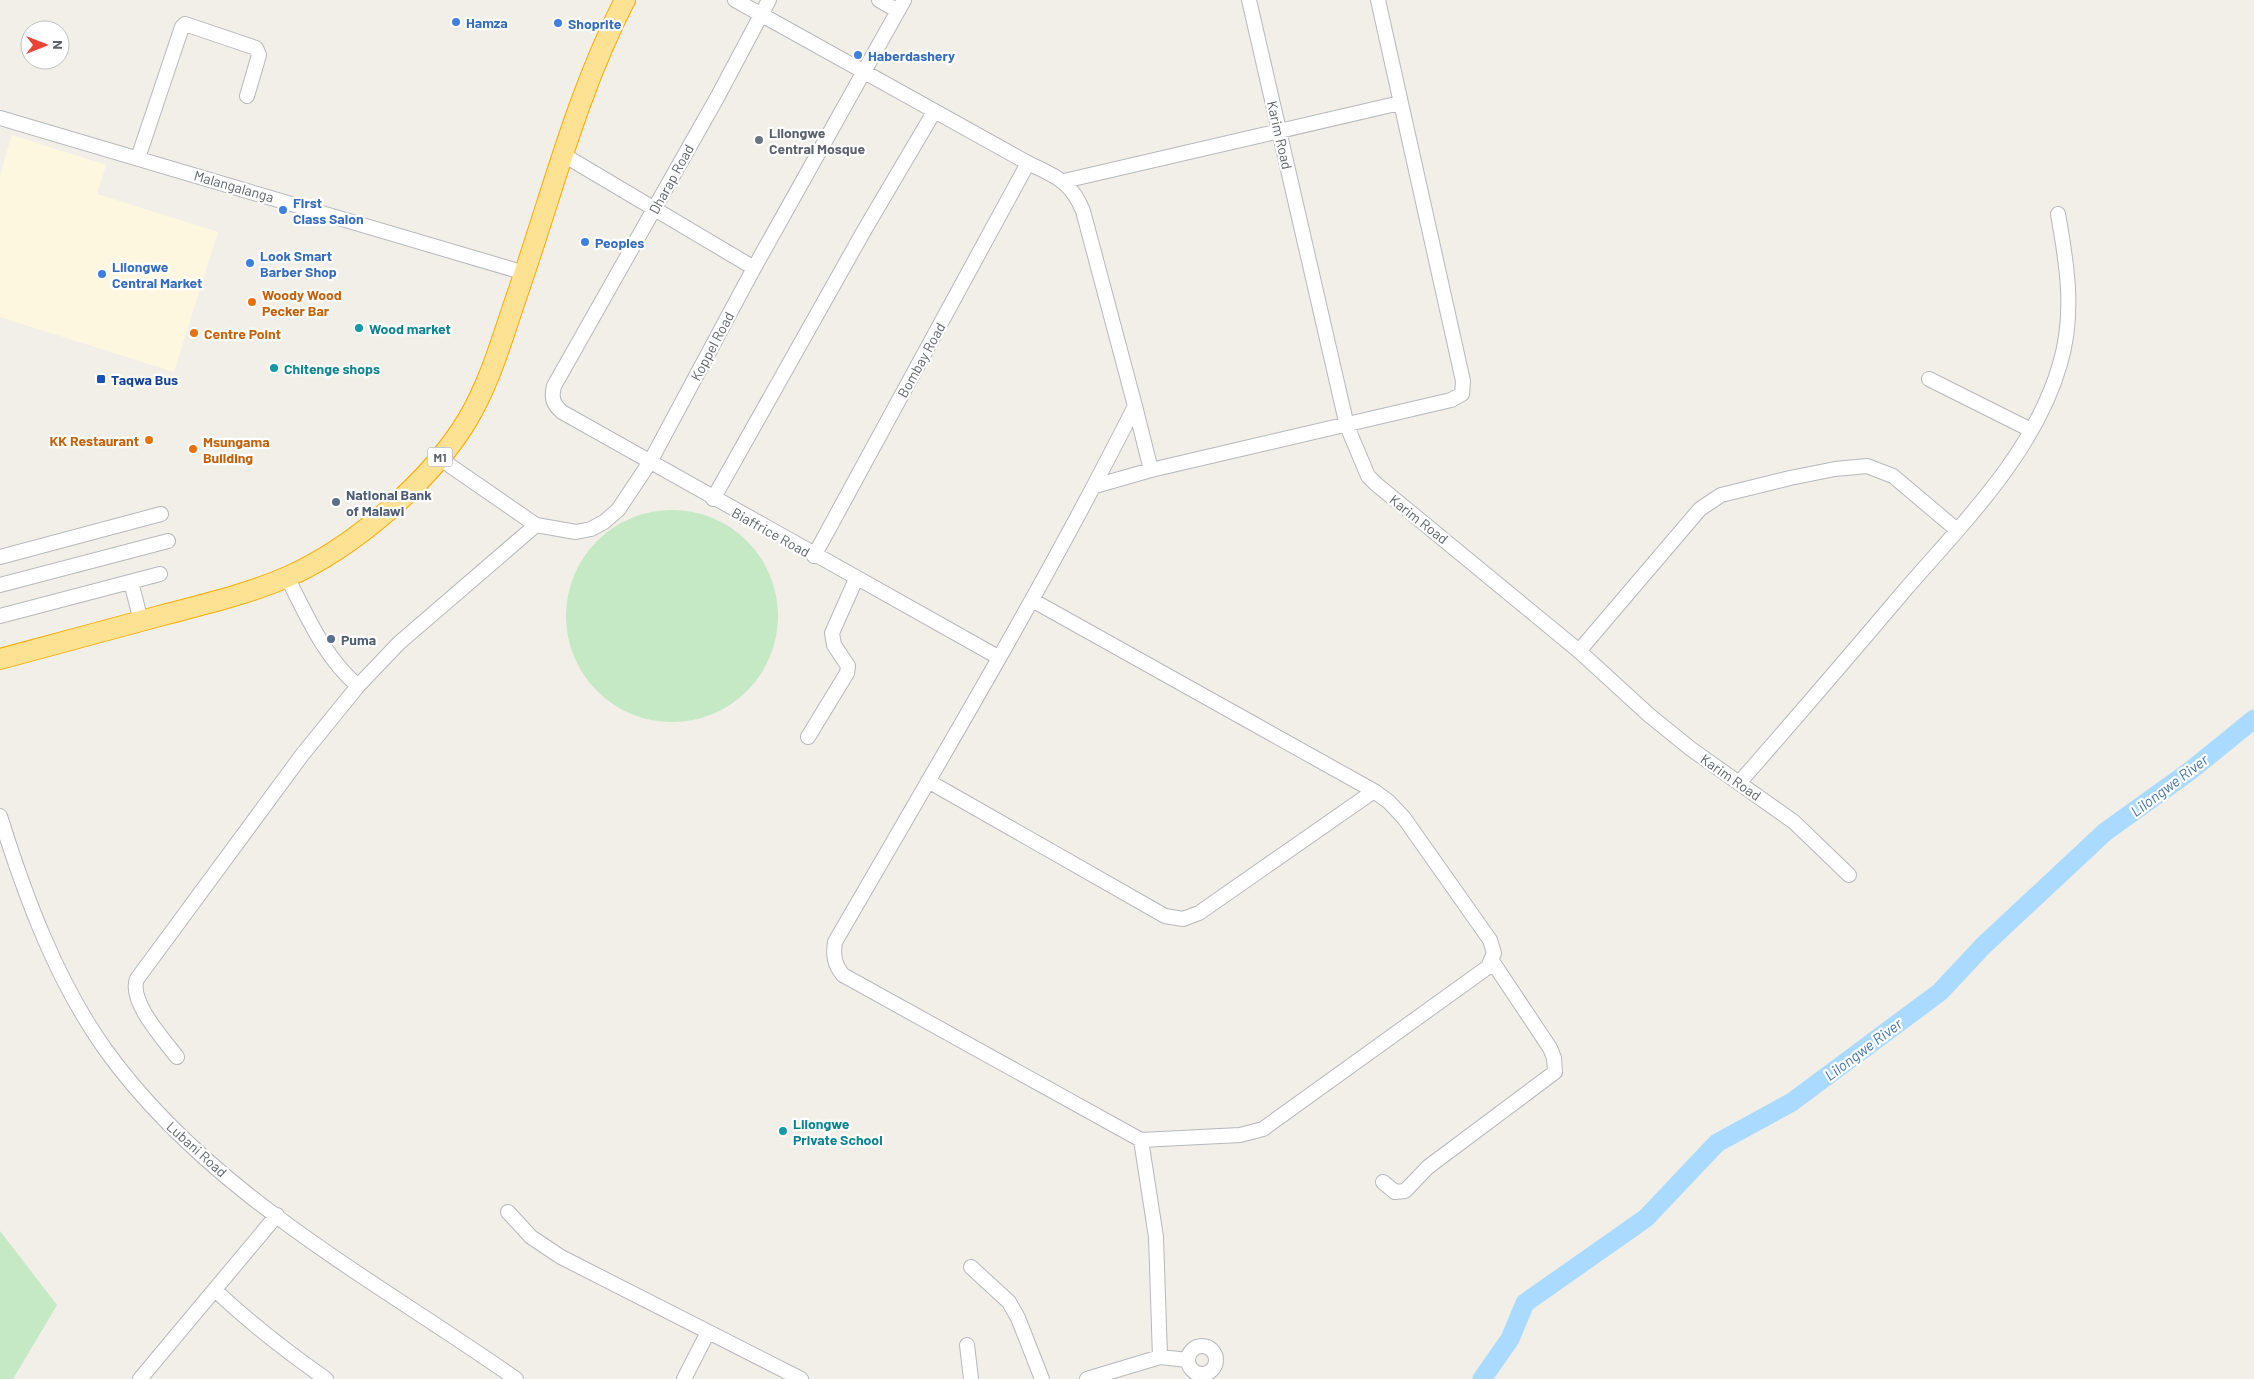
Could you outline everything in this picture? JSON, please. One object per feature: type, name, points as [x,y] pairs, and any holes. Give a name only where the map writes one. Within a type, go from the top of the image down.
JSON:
[{"type":"highway","name":"M1","points":[[0,659],[213,601],[287,577],[340,549],[364,531],[439,458],[458,434],[477,402],[493,364],[525,273],[586,84],[625,0]]},
{"type":"street","points":[[735,0],[1028,164],[1064,181],[1077,195],[1083,211],[1151,470]]},
{"type":"street","name":"Dharap Road","points":[[552,397],[554,386],[654,210],[769,0]]},
{"type":"street","points":[[879,0],[901,5]]},
{"type":"street","name":"Karim Road","points":[[1248,0],[1348,426],[1368,476],[1579,651],[1649,715],[1690,749],[1794,822],[1849,875]]},
{"type":"street","points":[[1095,486],[1151,470],[1348,426],[1451,400],[1462,394],[1464,388],[1378,0]]},
{"type":"street","name":"Koppel Road","points":[[439,458],[536,525],[576,532],[591,529],[604,522],[618,510],[650,462],[754,268],[901,5]]},
{"type":"street","points":[[138,158],[182,27],[186,24],[256,48],[260,55],[247,96]]},
{"type":"street","points":[[1064,181],[1400,103]]},
{"type":"street","points":[[713,500],[865,229],[934,112]]},
{"type":"street","name":"Malangalanga","points":[[0,118],[525,273]]},
{"type":"street","points":[[562,154],[754,268]]},
{"type":"street","name":"Bombay Road","points":[[814,556],[1028,164]]},
{"type":"street","points":[[1740,783],[1957,530],[2005,469],[2031,430],[2051,391],[2061,363],[2067,333],[2068,281],[2058,214]]},
{"type":"street","points":[[1929,379],[2031,430]]},
{"type":"street","name":"Biaffrice Road","points":[[552,397],[554,405],[562,412],[713,500],[998,657]]},
{"type":"street","points":[[1032,600],[1374,791],[1389,802],[1404,818],[1493,946],[1492,961],[1488,967],[1262,1129],[1240,1135],[1141,1140],[843,975],[837,968],[834,960],[835,942],[1032,600],[1095,486],[1135,406]]},
{"type":"street","points":[[1579,651],[1700,510],[1720,495],[1835,469],[1867,466],[1893,476],[1957,530]]},
{"type":"street","points":[[0,557],[161,514]]},
{"type":"street","points":[[178,1057],[141,1007],[136,982],[302,754],[358,686],[399,643],[536,525]]},
{"type":"street","points":[[0,585],[168,541]]},
{"type":"street","points":[[0,616],[160,574]]},
{"type":"street","points":[[287,577],[318,637],[342,673],[358,686]]},
{"type":"street","points":[[808,737],[847,673],[848,666],[834,645],[832,633],[856,579]]},
{"type":"street","points":[[131,582],[141,621]]},
{"type":"street","points":[[928,781],[1165,916],[1183,918],[1199,913],[1374,791]]},
{"type":"street","name":"Lubani Road","points":[[0,816],[19,876],[48,944],[84,1017],[128,1078],[172,1127],[233,1181],[328,1253],[452,1334],[516,1379]]},
{"type":"street","points":[[1383,1182],[1395,1192],[1405,1191],[1428,1167],[1555,1072],[1554,1058],[1550,1048],[1492,961]]},
{"type":"street","points":[[1141,1140],[1156,1236],[1160,1357]]},
{"type":"street","points":[[508,1212],[531,1237],[561,1257],[801,1379]]},
{"type":"street","points":[[140,1379],[277,1215]]},
{"type":"street","points":[[972,1267],[1009,1302],[1018,1318],[1042,1379]]},
{"type":"street","points":[[216,1290],[246,1319],[292,1357],[324,1378]]},
{"type":"street","points":[[684,1379],[708,1332]]},
{"type":"street","points":[[967,1345],[972,1379]]},
{"type":"street","points":[[1087,1379],[1160,1357],[1188,1360]]},
{"type":"shaded area","name":"Lilongwe Central Market","points":[[12,135],[106,165],[97,194],[218,232],[174,372],[0,317],[0,175]]},
{"type":"green space","points":[[672,510],[693,512],[712,518],[731,528],[747,541],[760,557],[770,576],[776,595],[778,616],[776,637],[770,656],[760,675],[747,691],[731,704],[712,714],[693,720],[672,722],[651,720],[632,714],[613,704],[597,691],[584,675],[574,656],[568,637],[566,616],[568,595],[574,576],[584,557],[597,541],[613,528],[632,518],[651,512]]},
{"type":"green space","points":[[0,1231],[57,1305],[13,1379],[0,1379]]},
{"type":"waterway","name":"Lilongwe River","points":[[1482,1379],[1510,1339],[1525,1303],[1646,1218],[1717,1143],[1792,1102],[1940,992],[1983,946],[2105,832],[2190,771],[2254,719]]},
{"type":"place","name":"Hamza","points":[[456,22]]},
{"type":"place","name":"Shoprite","points":[[558,23]]},
{"type":"place","name":"Haberdashery","points":[[858,55]]},
{"type":"place","name":"Lilongwe Central Mosque","points":[[759,140]]},
{"type":"place","name":"First Class Salon","points":[[283,210]]},
{"type":"place","name":"Peoples","points":[[585,242]]},
{"type":"place","name":"Look Smart Barber Shop","points":[[250,263]]},
{"type":"place","name":"Lilongwe Central Market","points":[[102,274]]},
{"type":"place","name":"Woody Wood Pecker Bar","points":[[252,302]]},
{"type":"place","name":"Wood market","points":[[359,328]]},
{"type":"place","name":"Centre Point","points":[[194,333]]},
{"type":"place","name":"Chitenge shops","points":[[274,368]]},
{"type":"place","name":"Taqwa Bus","points":[[101,379]]},
{"type":"place","name":"KK Restaurant","points":[[149,440]]},
{"type":"place","name":"Msungama Building","points":[[193,449]]},
{"type":"place","name":"National Bank of Malawi","points":[[336,502]]},
{"type":"place","name":"Puma","points":[[331,639]]},
{"type":"place","name":"Lilongwe Private School","points":[[783,1131]]}]
